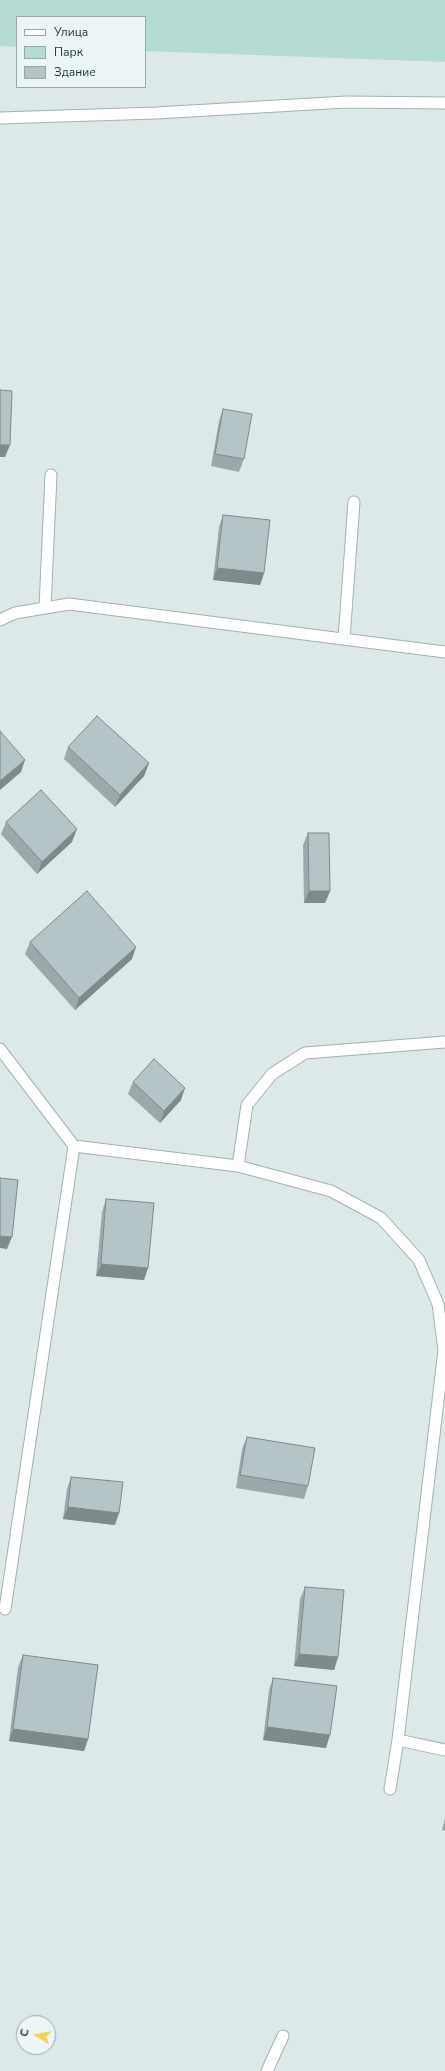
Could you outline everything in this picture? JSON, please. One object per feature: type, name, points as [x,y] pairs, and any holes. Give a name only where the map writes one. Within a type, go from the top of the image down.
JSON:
[{"type":"street","points":[[0,118],[156,113],[346,102],[445,103]]},
{"type":"street","points":[[45,608],[51,475]]},
{"type":"street","points":[[344,639],[354,502]]},
{"type":"street","points":[[0,620],[15,613],[69,604],[445,652]]},
{"type":"street","points":[[238,1166],[247,1105],[272,1074],[305,1053],[445,1042]]},
{"type":"street","points":[[0,1049],[74,1146],[238,1166],[331,1191],[381,1218],[419,1260],[438,1304],[444,1350],[398,1740],[390,1789]]},
{"type":"street","points":[[5,1609],[74,1146]]},
{"type":"street","points":[[398,1740],[445,1750]]},
{"type":"street","points":[[267,2071],[283,2036]]},
{"type":"green space","points":[[0,0],[445,0],[445,62],[146,51],[146,16],[16,16],[16,47],[0,46]]},
{"type":"building","points":[[0,390],[12,391],[10,445],[0,445]]},
{"type":"building","points":[[223,409],[252,414],[244,459],[215,454]]},
{"type":"building","points":[[223,515],[270,520],[264,573],[217,568]]},
{"type":"building","points":[[97,716],[149,763],[120,795],[68,747]]},
{"type":"building","points":[[0,731],[25,760],[0,781]]},
{"type":"building","points":[[41,790],[77,829],[42,862],[6,822]]},
{"type":"building","points":[[308,833],[329,833],[330,891],[309,891]]},
{"type":"building","points":[[87,891],[136,947],[79,998],[30,942]]},
{"type":"building","points":[[154,1059],[185,1088],[164,1111],[133,1082]]},
{"type":"building","points":[[0,1178],[18,1180],[12,1237],[0,1236]]},
{"type":"building","points":[[106,1199],[154,1203],[148,1268],[101,1264]]},
{"type":"building","points":[[247,1437],[315,1448],[308,1486],[240,1475]]},
{"type":"building","points":[[71,1477],[123,1482],[119,1513],[68,1507]]},
{"type":"building","points":[[305,1587],[344,1590],[338,1657],[299,1654]]},
{"type":"building","points":[[23,1655],[98,1665],[88,1739],[13,1729]]},
{"type":"building","points":[[273,1678],[337,1686],[330,1735],[267,1727]]}]
